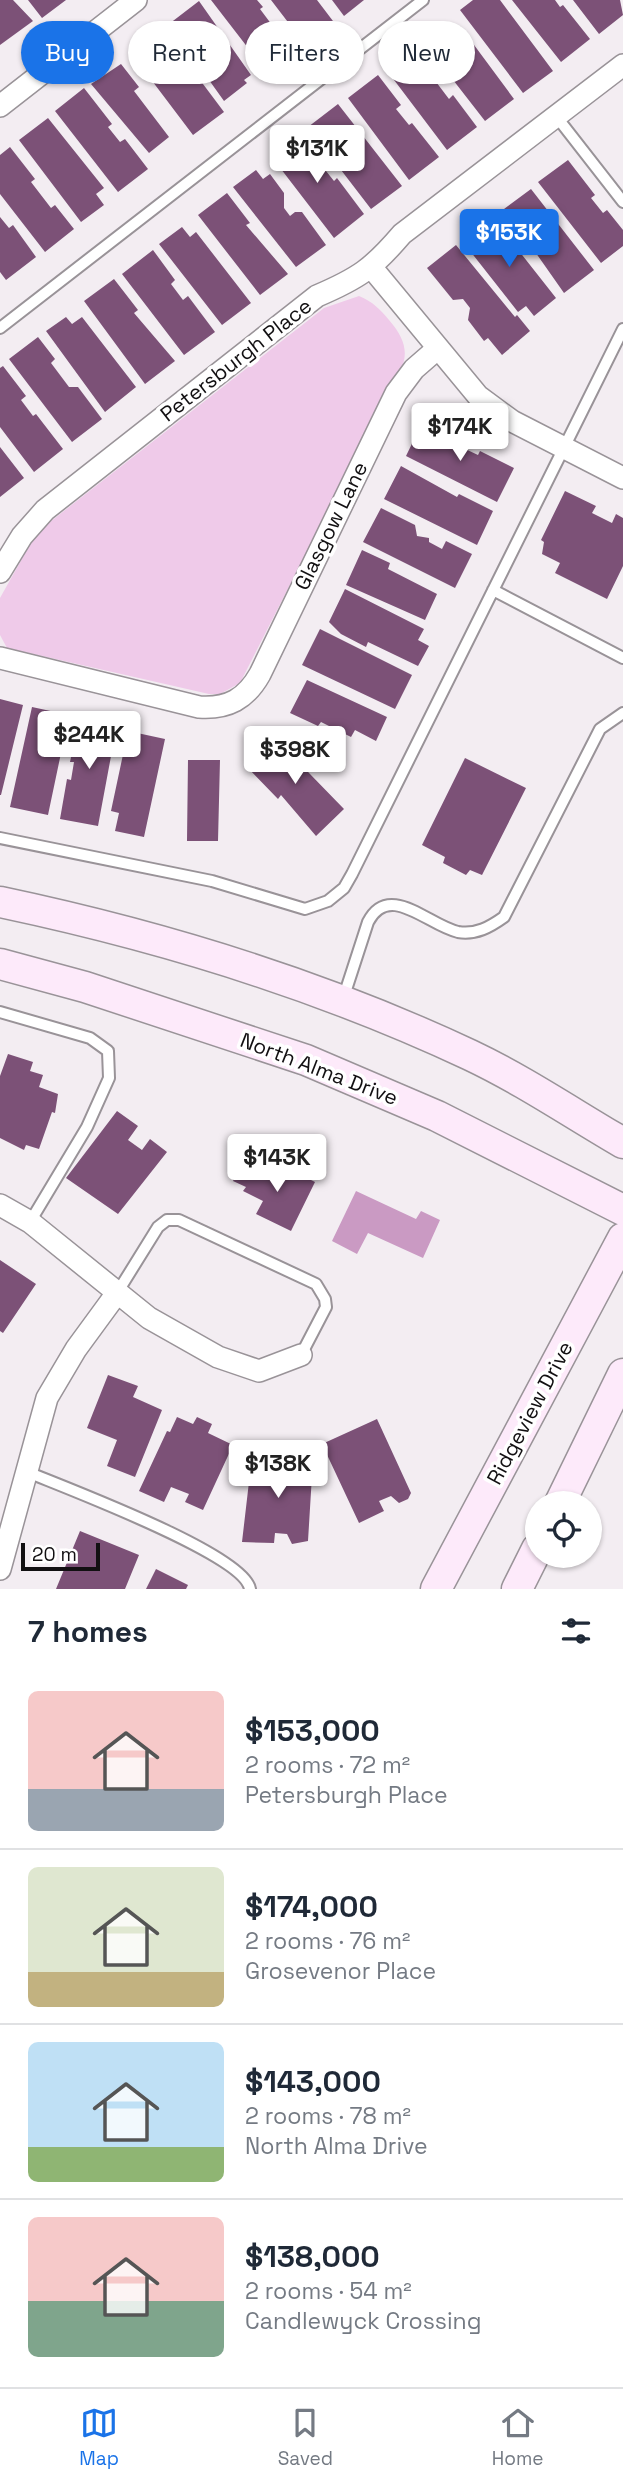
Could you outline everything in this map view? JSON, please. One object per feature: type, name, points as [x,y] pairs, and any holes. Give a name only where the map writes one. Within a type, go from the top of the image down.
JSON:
[{"type":"main road","points":[[0,902],[193,951],[342,1002],[473,1056],[623,1143]]},
{"type":"main road","name":"North Alma Drive","points":[[0,964],[85,987],[306,1060],[438,1116],[623,1210]]},
{"type":"main road","name":"Ridgeview Drive","points":[[436,1589],[623,1238]]},
{"type":"main road","points":[[566,1491],[623,1374]]},
{"type":"main road","points":[[517,1589],[528,1568]]},
{"type":"street","points":[[0,106],[136,0]]},
{"type":"street","name":"Petersburgh Place","points":[[0,572],[22,536],[45,510],[317,296],[347,285],[372,268],[402,234],[623,65]]},
{"type":"street","points":[[372,268],[478,396],[512,421],[623,478]]},
{"type":"street","name":"Glasgow Lane","points":[[0,658],[199,707],[229,705],[253,687],[260,674],[396,393],[414,369],[437,349]]},
{"type":"street","points":[[0,1206],[30,1222],[117,1293],[174,1335],[218,1357],[259,1371],[301,1355]]},
{"type":"street","points":[[0,1569],[36,1433],[56,1381],[117,1293]]},
{"type":"lane","points":[[0,328],[423,0]]},
{"type":"lane","points":[[556,116],[623,202]]},
{"type":"lane","points":[[0,838],[212,881],[305,909],[328,901],[344,888],[623,329]]},
{"type":"lane","points":[[493,590],[623,658]]},
{"type":"lane","points":[[342,1002],[368,922],[385,905],[401,905],[458,932],[475,932],[491,927],[504,917],[600,729],[623,713]]},
{"type":"lane","points":[[0,1012],[90,1038],[108,1051],[109,1078],[87,1127],[30,1222]]},
{"type":"lane","points":[[117,1293],[158,1227],[167,1220],[179,1220],[316,1284],[325,1298],[326,1307],[301,1355]]},
{"type":"lane","points":[[25,1471],[142,1519],[231,1564],[249,1583],[250,1589]]},
{"type":"shaded area","points":[[359,296],[379,309],[396,328],[405,352],[402,367],[240,683],[220,694],[209,694],[7,648],[0,635],[0,598],[37,532],[324,308]]},
{"type":"shaded area","points":[[356,1191],[416,1219],[421,1211],[440,1220],[423,1258],[368,1233],[357,1254],[332,1241]]},
{"type":"building","points":[[0,0],[13,0],[33,21],[21,21],[21,30],[0,45]]},
{"type":"building","points":[[28,0],[66,0],[42,18]]},
{"type":"building","points":[[211,0],[257,0],[269,21],[245,21],[245,44],[231,26],[231,21],[227,21]]},
{"type":"building","points":[[271,0],[317,0],[333,21],[287,21]]},
{"type":"building","points":[[332,0],[364,0],[344,16]]},
{"type":"building","points":[[473,0],[500,0],[553,71],[523,93],[475,30],[475,21],[468,21],[460,10]]},
{"type":"building","points":[[512,0],[555,0],[560,7],[563,5],[590,39],[561,62]]},
{"type":"building","points":[[573,0],[620,0],[623,15],[599,34]]},
{"type":"building","points":[[199,1],[213,21],[173,21]]},
{"type":"building","points":[[475,46],[514,99],[485,121],[456,84],[475,84]]},
{"type":"building","points":[[231,47],[245,66],[246,84],[224,101],[212,84],[231,84]]},
{"type":"building","points":[[121,64],[128,73],[128,84],[137,84],[139,87],[134,91],[169,137],[149,153],[91,84],[114,84],[114,69]]},
{"type":"building","points":[[378,75],[378,84],[385,84],[401,105],[396,109],[409,125],[412,123],[439,157],[409,180],[348,98]]},
{"type":"building","points":[[154,84],[203,84],[224,112],[193,135]]},
{"type":"building","points":[[397,84],[438,84],[449,99],[453,95],[477,127],[447,150]]},
{"type":"building","points":[[84,88],[112,124],[108,127],[120,142],[125,139],[148,169],[118,192],[55,111]]},
{"type":"building","points":[[338,104],[402,186],[371,209],[308,127]]},
{"type":"building","points":[[48,118],[104,188],[96,194],[104,205],[81,222],[19,140]]},
{"type":"building","points":[[302,132],[326,163],[322,166],[334,181],[337,178],[364,214],[334,238],[271,156]]},
{"type":"building","points":[[10,147],[35,179],[31,182],[51,208],[55,205],[74,229],[45,252],[0,194],[0,155]]},
{"type":"building","points":[[568,160],[595,195],[591,198],[603,213],[607,210],[623,230],[623,246],[601,263],[538,182]]},
{"type":"building","points":[[256,170],[263,179],[270,174],[284,193],[284,208],[290,216],[295,212],[302,212],[326,245],[296,267],[233,187]]},
{"type":"building","points":[[531,189],[594,270],[564,293],[531,246],[528,248],[500,212]]},
{"type":"building","points":[[227,193],[250,223],[246,225],[288,274],[260,295],[198,215]]},
{"type":"building","points":[[0,217],[9,228],[13,225],[36,257],[6,280],[0,272]]},
{"type":"building","points":[[493,218],[556,298],[534,316],[526,306],[518,312],[463,242]]},
{"type":"building","points":[[182,227],[190,237],[196,232],[251,303],[222,325],[159,244]]},
{"type":"building","points":[[456,245],[515,317],[517,315],[530,331],[502,355],[488,338],[484,341],[468,320],[470,308],[463,299],[453,300],[427,268]]},
{"type":"building","points":[[153,250],[175,280],[171,284],[183,300],[188,296],[215,332],[184,355],[122,274]]},
{"type":"building","points":[[114,279],[138,310],[134,313],[175,361],[145,384],[84,301]]},
{"type":"building","points":[[66,317],[72,324],[82,317],[136,387],[105,412],[46,331]]},
{"type":"building","points":[[38,337],[55,359],[51,363],[69,387],[78,387],[102,419],[72,442],[9,359]]},
{"type":"building","points":[[3,366],[26,396],[21,400],[33,416],[36,414],[63,449],[34,472],[0,427],[0,368]]},
{"type":"building","points":[[422,423],[463,443],[461,447],[478,455],[480,451],[514,468],[497,502],[406,456]]},
{"type":"building","points":[[0,447],[24,478],[0,497]]},
{"type":"building","points":[[401,466],[457,497],[459,494],[493,511],[477,545],[384,499]]},
{"type":"building","points":[[565,491],[596,506],[592,513],[612,523],[616,514],[623,518],[623,566],[607,599],[555,573],[560,563],[542,554],[544,542],[541,540]]},
{"type":"building","points":[[381,508],[415,525],[417,536],[429,538],[429,542],[442,549],[446,541],[472,554],[455,588],[363,542]]},
{"type":"building","points":[[362,550],[390,563],[388,569],[437,594],[425,620],[346,585]]},
{"type":"building","points":[[345,589],[424,629],[418,640],[429,646],[418,666],[368,642],[366,647],[341,634],[329,622]]},
{"type":"building","points":[[320,629],[412,675],[395,709],[302,665]]},
{"type":"building","points":[[307,680],[387,717],[376,741],[355,730],[351,737],[321,722],[318,726],[290,713]]},
{"type":"building","points":[[0,699],[23,705],[1,795],[0,795]]},
{"type":"building","points":[[32,707],[69,715],[48,815],[10,807]]},
{"type":"building","points":[[79,717],[117,724],[98,826],[60,819],[67,779],[71,780],[74,762],[70,762]]},
{"type":"building","points":[[128,731],[165,739],[144,837],[115,831],[119,813],[111,811]]},
{"type":"building","points":[[275,738],[344,809],[316,836],[281,795],[278,799],[246,766]]},
{"type":"building","points":[[465,758],[526,788],[482,875],[470,870],[466,875],[443,863],[445,857],[422,845]]},
{"type":"building","points":[[188,760],[220,760],[218,841],[187,841]]},
{"type":"building","points":[[8,1054],[33,1062],[30,1071],[43,1075],[39,1087],[58,1094],[55,1113],[52,1112],[39,1149],[26,1145],[24,1150],[0,1138],[0,1076]]},
{"type":"building","points":[[117,1111],[138,1126],[128,1140],[142,1150],[150,1139],[167,1152],[118,1214],[66,1178]]},
{"type":"building","points":[[242,1163],[274,1179],[281,1165],[315,1182],[291,1231],[256,1214],[263,1201],[243,1191],[246,1187],[233,1181]]},
{"type":"building","points":[[0,1260],[36,1284],[3,1333],[0,1331]]},
{"type":"building","points":[[108,1375],[138,1386],[133,1397],[162,1410],[135,1477],[107,1466],[117,1440],[87,1428]]},
{"type":"building","points":[[177,1417],[193,1424],[197,1417],[212,1424],[208,1433],[233,1445],[203,1510],[185,1502],[189,1494],[171,1487],[164,1502],[139,1491],[167,1431],[170,1432]]},
{"type":"building","points":[[377,1419],[411,1493],[408,1499],[399,1503],[391,1496],[379,1501],[384,1511],[359,1523],[322,1444]]},
{"type":"building","points":[[252,1456],[274,1458],[281,1460],[280,1465],[290,1466],[290,1458],[313,1459],[308,1541],[292,1544],[287,1534],[275,1533],[274,1543],[242,1542]]},
{"type":"building","points":[[80,1531],[139,1555],[125,1589],[56,1589]]},
{"type":"building","points":[[156,1569],[188,1585],[186,1589],[146,1589]]}]
